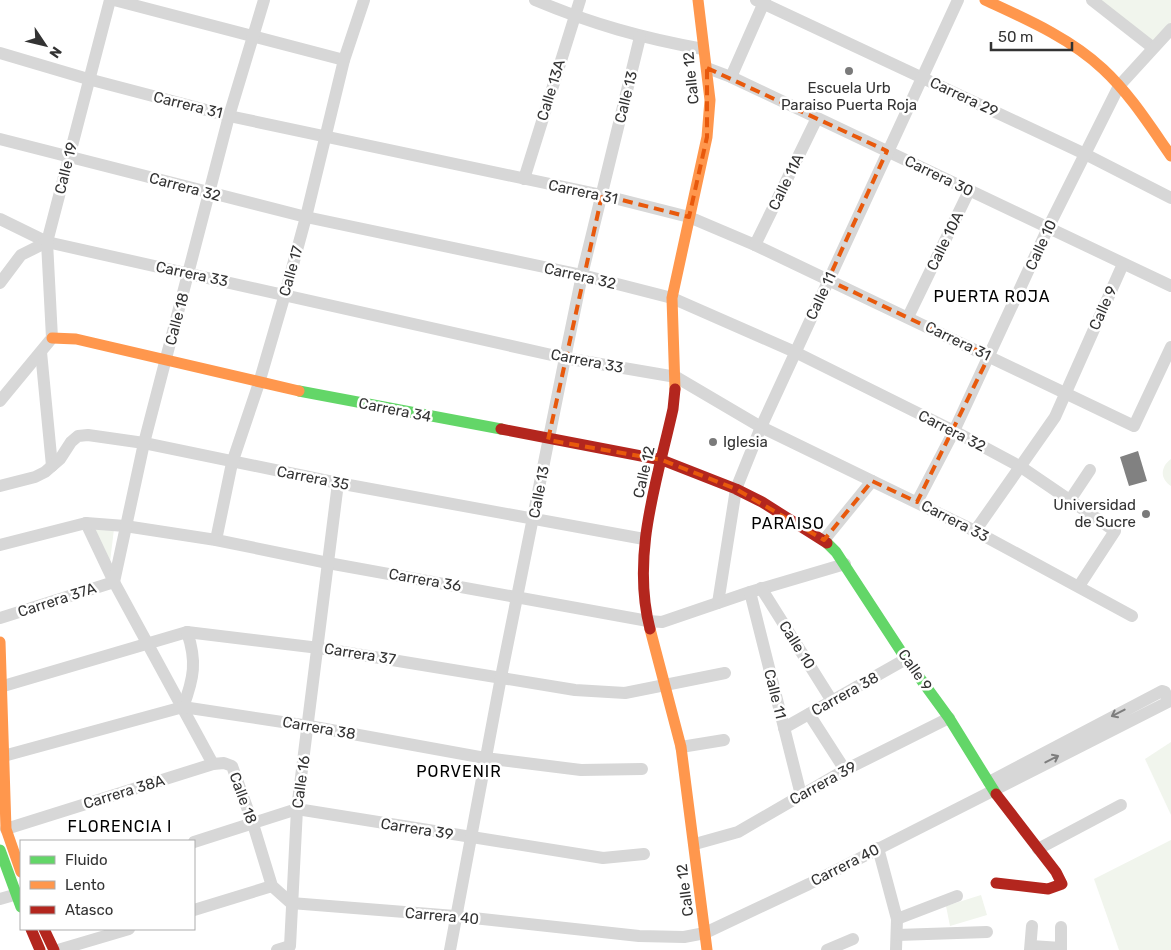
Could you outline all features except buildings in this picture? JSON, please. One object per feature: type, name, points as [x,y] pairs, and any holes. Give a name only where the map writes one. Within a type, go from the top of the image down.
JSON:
[{"type":"street","name":"Calle 19","points":[[52,338],[47,242],[110,0]]},
{"type":"street","points":[[114,0],[344,60]]},
{"type":"street","name":"Calle 18","points":[[114,582],[144,442],[229,116],[264,0]]},
{"type":"street","name":"Calle 17","points":[[216,540],[232,463],[259,383],[285,294],[306,217],[344,60],[364,0]]},
{"type":"street","points":[[535,0],[574,16],[640,37],[702,49]]},
{"type":"street","name":"Calle 13A","points":[[524,179],[580,0]]},
{"type":"street","name":"Calle 12","points":[[698,0],[702,49],[707,68],[710,100],[707,137],[672,298],[676,377],[673,408],[644,539],[642,578],[648,621],[681,747],[707,950]]},
{"type":"street","name":"Calle 11","points":[[718,603],[736,489],[761,426],[958,0]]},
{"type":"street","points":[[985,0],[1040,25],[1082,52],[1119,86],[1171,156]]},
{"type":"street","points":[[1092,0],[1152,47]]},
{"type":"street","points":[[731,77],[761,1]]},
{"type":"street","name":"Carrera 29","points":[[761,1],[1085,154],[1171,198]]},
{"type":"street","name":"Calle 10","points":[[917,502],[954,431],[1048,228],[1119,86],[1152,47],[1171,29]]},
{"type":"street","name":"Calle 13","points":[[450,950],[485,758],[582,275],[640,37]]},
{"type":"street","name":"Carrera 31","points":[[0,53],[88,80],[229,116],[602,196],[689,217],[755,245],[1134,426],[1171,347]]},
{"type":"street","name":"Carrera 30","points":[[707,68],[731,77],[1171,286]]},
{"type":"street","name":"Calle 11A","points":[[755,245],[817,118]]},
{"type":"street","name":"Carrera 32","points":[[0,139],[209,194],[306,217],[582,275],[672,298],[795,352],[954,431],[1021,467],[1115,531],[1079,586]]},
{"type":"street","name":"Calle 10A","points":[[908,317],[969,191]]},
{"type":"street","name":"Carrera 33","points":[[0,219],[47,242],[565,358],[676,377],[761,426],[975,531],[1132,616]]},
{"type":"street","points":[[0,283],[21,255],[47,242]]},
{"type":"street","name":"Calle 9","points":[[975,531],[1055,417],[1123,264]]},
{"type":"street","points":[[0,401],[52,338]]},
{"type":"street","name":"Carrera 34","points":[[52,338],[76,339],[259,383],[548,440],[662,460],[736,489]]},
{"type":"street","points":[[41,352],[52,466]]},
{"type":"street","name":"Carrera 35","points":[[0,486],[35,477],[52,466],[78,436],[88,435],[144,442],[232,463],[644,539]]},
{"type":"street","points":[[1070,500],[1090,470]]},
{"type":"street","points":[[824,540],[872,481]]},
{"type":"street","name":"Calle 16","points":[[277,950],[290,946],[297,809],[319,648],[338,483]]},
{"type":"street","name":"Calle 9","points":[[736,489],[783,514],[824,540],[845,564],[906,659],[949,718],[992,786],[1056,872],[1062,884],[1048,888],[996,883]]},
{"type":"street","name":"Calle 18","points":[[86,523],[114,582],[214,764],[224,763],[232,766],[253,824],[272,886]]},
{"type":"street","name":"Carrera 36","points":[[0,546],[86,523],[125,526],[216,540],[328,563],[648,621],[673,619],[755,590],[845,564]]},
{"type":"street","name":"Carrera 37A","points":[[0,618],[114,582]]},
{"type":"street","name":"Calle 11","points":[[755,590],[784,728],[801,795]]},
{"type":"street","name":"Calle 10","points":[[755,590],[832,701]]},
{"type":"street","points":[[183,707],[194,667],[192,646],[186,632]]},
{"type":"street","name":"Carrera 37","points":[[1,687],[186,632],[319,648],[575,690],[625,693],[666,687],[725,673]]},
{"type":"street","points":[[0,642],[1,756],[6,829],[20,869]]},
{"type":"street","name":"Carrera 38","points":[[784,728],[906,659]]},
{"type":"street","name":"Carrera 40","points":[[291,903],[455,916],[639,936],[684,937],[705,933],[878,848],[1093,733],[1162,691],[1165,692],[1168,702],[1093,733]]},
{"type":"street","name":"Carrera 38","points":[[1,756],[183,707],[309,726],[485,758],[581,770],[642,769]]},
{"type":"street","points":[[809,714],[845,770]]},
{"type":"street","name":"Carrera 39","points":[[694,844],[738,832],[845,770],[949,718]]},
{"type":"street","points":[[681,747],[724,740]]},
{"type":"street","name":"Carrera 38A","points":[[6,829],[214,764]]},
{"type":"street","points":[[1038,849],[1121,805]]},
{"type":"street","name":"Carrera 39","points":[[195,842],[297,809],[603,858],[644,854]]},
{"type":"street","points":[[878,848],[897,919],[896,950]]},
{"type":"street","points":[[0,850],[18,894],[0,899]]},
{"type":"street","points":[[195,910],[272,886],[291,903]]},
{"type":"street","points":[[897,919],[957,896]]},
{"type":"street","points":[[1032,926],[1031,948],[1061,949],[1061,927]]},
{"type":"street","points":[[31,930],[40,950]]},
{"type":"street","points":[[44,930],[54,950]]},
{"type":"street","points":[[58,950],[126,930]]},
{"type":"street","points":[[896,935],[988,932]]},
{"type":"street","points":[[827,950],[853,939]]},
{"type":"highlighted area","points":[[707,68],[887,151],[828,280],[989,356],[917,502],[872,481],[824,540],[736,489],[662,460],[548,440],[602,195],[689,217],[707,137]]},
{"type":"shaded area","points":[[1092,0],[1171,0],[1171,29],[1152,47]]},
{"type":"shaded area","points":[[1171,459],[1171,486],[1163,476],[1163,469]]},
{"type":"shaded area","points":[[93,527],[114,529],[110,562]]},
{"type":"shaded area","points":[[1171,742],[1171,815],[1145,759]]},
{"type":"shaded area","points":[[1171,840],[1171,950],[1119,950],[1094,879]]},
{"type":"shaded area","points":[[981,895],[987,915],[950,926],[946,906]]},
{"type":"traffic: fast","points":[[299,391],[501,429]]},
{"type":"traffic: fast","points":[[827,543],[836,552],[906,659],[949,718],[996,794]]},
{"type":"traffic: fast","points":[[0,850],[20,904]]},
{"type":"traffic: slow","points":[[675,389],[672,298],[707,137],[710,100],[698,0]]},
{"type":"traffic: slow","points":[[985,0],[1047,30],[1090,58],[1122,89],[1171,156]]},
{"type":"traffic: slow","points":[[52,338],[76,339],[299,391]]},
{"type":"traffic: slow","points":[[650,629],[681,747],[707,950]]},
{"type":"traffic: slow","points":[[0,642],[6,829],[20,869]]},
{"type":"traffic: jam","points":[[650,629],[643,574],[645,546],[648,518],[673,409],[675,389]]},
{"type":"traffic: jam","points":[[501,429],[662,460],[736,489],[762,502],[827,543]]},
{"type":"traffic: jam","points":[[996,794],[1056,872],[1062,884],[1048,889],[996,883]]},
{"type":"traffic: jam","points":[[31,930],[40,950]]},
{"type":"traffic: jam","points":[[44,930],[54,950]]},
{"type":"place","name":"Escuela Urb Paraiso Puerta Roja","points":[[849,71]]},
{"type":"place","name":"Iglesia","points":[[713,442]]},
{"type":"place","name":"Universidad de Sucre","points":[[1146,514]]},
{"type":"district","name":"PUERTA ROJA","points":[[992,296]]},
{"type":"district","name":"PARAISO","points":[[788,523]]},
{"type":"district","name":"PORVENIR","points":[[459,771]]},
{"type":"district","name":"FLORENCIA I","points":[[120,826]]}]
